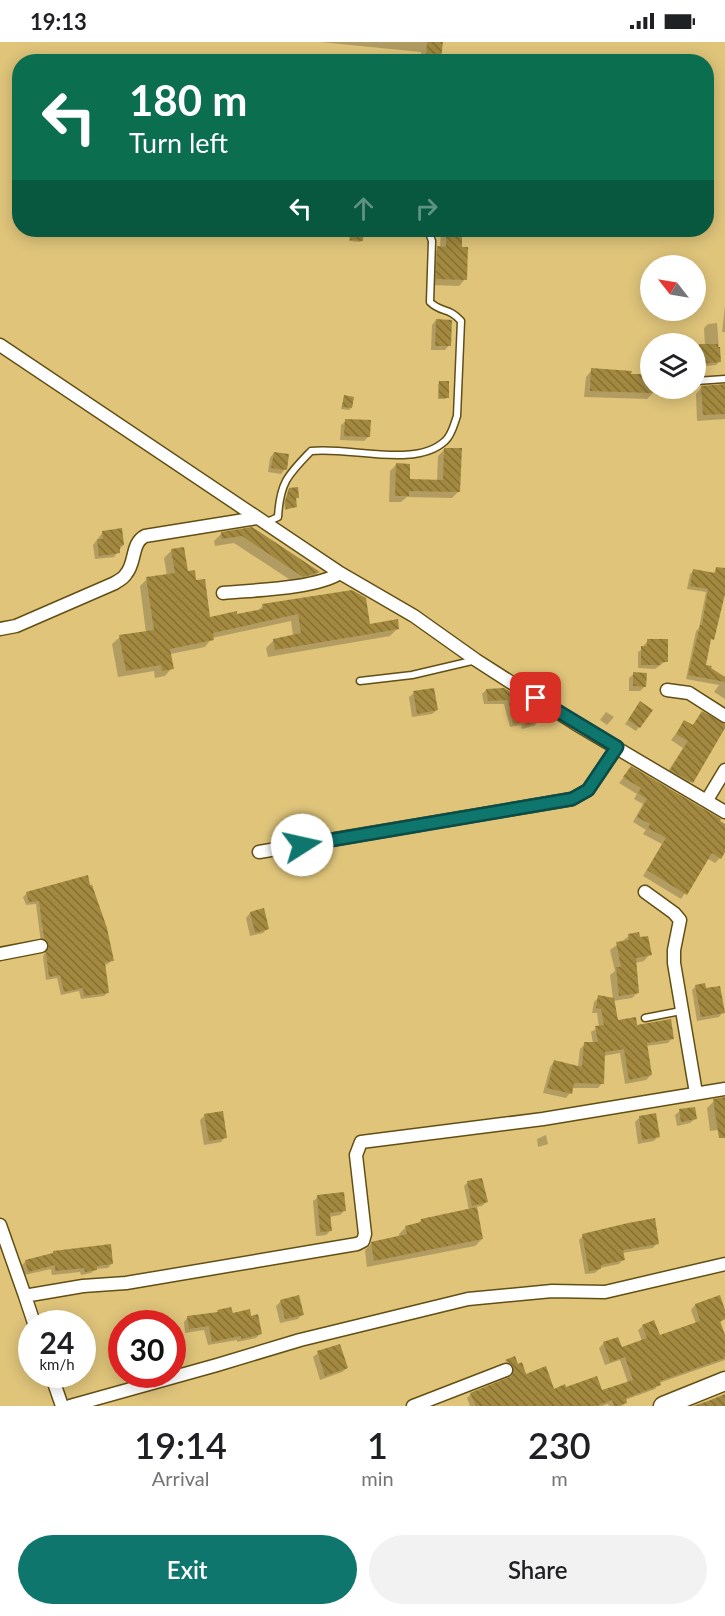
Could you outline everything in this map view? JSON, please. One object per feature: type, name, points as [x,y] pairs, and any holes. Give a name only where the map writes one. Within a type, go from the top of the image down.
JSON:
[{"type":"main road","points":[[663,1406],[725,1380]]},
{"type":"street","points":[[0,345],[340,573],[414,616],[476,660],[576,724],[725,812]]},
{"type":"street","points":[[0,629],[16,626],[115,583],[126,574],[132,562],[136,544],[145,536],[261,520]]},
{"type":"street","points":[[224,593],[308,584],[340,573]]},
{"type":"street","points":[[667,690],[689,693],[725,716]]},
{"type":"street","points":[[259,852],[572,799],[588,790],[617,747]]},
{"type":"street","points":[[707,800],[725,770]]},
{"type":"street","points":[[645,892],[680,920],[674,963],[696,1093]]},
{"type":"street","points":[[0,954],[41,946]]},
{"type":"street","points":[[25,1296],[51,1290],[126,1283],[357,1244],[363,1241],[365,1234],[356,1155],[361,1142],[543,1119],[725,1089]]},
{"type":"street","points":[[0,1225],[30,1310]]},
{"type":"street","points":[[70,1406],[300,1340],[468,1299],[552,1291],[605,1292],[725,1264]]},
{"type":"street","points":[[413,1406],[506,1370]]},
{"type":"street","points":[[56,1388],[62,1406]]},
{"type":"lane","points":[[261,520],[278,517],[279,498],[284,481],[311,451],[327,449],[353,453],[412,456],[445,441],[452,430],[457,416],[461,321],[454,313],[435,308],[430,302],[430,237]]},
{"type":"lane","points":[[706,380],[725,379]]},
{"type":"lane","points":[[360,681],[412,675],[476,660]]},
{"type":"lane","points":[[645,1018],[681,1011]]},
{"type":"building","points":[[427,42],[443,42],[442,54],[426,54]]},
{"type":"building","points":[[350,237],[363,237],[363,241],[350,240]]},
{"type":"building","points":[[446,237],[462,237],[462,247],[468,247],[467,280],[436,279],[437,246],[446,247]]},
{"type":"building","points":[[436,319],[452,320],[451,346],[435,346]]},
{"type":"building","points":[[706,344],[718,344],[721,362],[706,363]]},
{"type":"building","points":[[591,368],[632,371],[631,374],[640,374],[640,393],[590,391]]},
{"type":"building","points":[[439,381],[449,381],[449,398],[439,398]]},
{"type":"building","points":[[725,384],[725,414],[703,415],[702,399],[706,399],[706,386]]},
{"type":"building","points":[[344,395],[354,397],[352,408],[342,407]]},
{"type":"building","points":[[345,419],[371,420],[370,437],[344,436]]},
{"type":"building","points":[[444,448],[462,448],[460,492],[409,491],[409,496],[395,496],[396,463],[410,464],[410,479],[443,480]]},
{"type":"building","points":[[274,452],[289,454],[287,470],[271,468]]},
{"type":"building","points":[[298,487],[297,507],[286,509],[285,501],[289,488]]},
{"type":"building","points":[[252,527],[320,572],[303,577],[242,536],[222,539],[221,532]]},
{"type":"building","points":[[122,528],[124,545],[120,546],[120,553],[99,556],[97,539],[103,539],[102,531]]},
{"type":"building","points":[[184,547],[188,571],[195,570],[196,580],[205,579],[210,617],[237,611],[237,614],[263,609],[262,604],[352,590],[366,598],[370,624],[398,619],[399,629],[275,650],[273,639],[301,633],[298,614],[213,633],[214,640],[170,649],[174,669],[162,671],[161,665],[126,671],[119,635],[154,630],[146,577],[175,573],[171,549]]},
{"type":"building","points":[[716,567],[725,568],[725,594],[714,640],[711,639],[706,665],[712,666],[711,668],[725,677],[725,682],[688,675],[700,625],[702,625],[708,589],[690,586],[693,569],[715,573]]},
{"type":"building","points":[[647,639],[668,639],[668,662],[661,662],[660,665],[641,665],[641,646],[647,646]]},
{"type":"building","points":[[633,672],[647,673],[646,687],[633,686]]},
{"type":"building","points":[[434,688],[438,710],[417,714],[413,691]]},
{"type":"building","points":[[504,688],[518,697],[522,709],[536,708],[540,722],[525,726],[524,722],[513,724],[508,700],[488,701],[486,689]]},
{"type":"building","points":[[640,701],[653,710],[640,728],[628,720]]},
{"type":"building","points":[[702,711],[725,724],[725,728],[693,783],[670,770],[688,741],[676,734],[684,720],[693,725]]},
{"type":"building","points":[[631,766],[721,819],[720,821],[725,824],[725,852],[721,859],[712,853],[687,895],[647,870],[666,838],[648,828],[650,824],[637,817],[647,799],[638,793],[641,788],[623,777]]},
{"type":"building","points":[[88,875],[107,928],[114,961],[105,962],[109,993],[84,996],[83,988],[64,992],[60,975],[49,977],[46,952],[49,945],[44,938],[39,901],[29,902],[26,892]]},
{"type":"building","points":[[264,908],[269,929],[255,933],[250,912]]},
{"type":"building","points":[[639,932],[640,937],[648,936],[652,955],[636,958],[639,993],[619,996],[616,967],[621,967],[616,942],[629,940],[628,934]]},
{"type":"building","points":[[705,983],[706,988],[720,986],[725,1013],[701,1017],[695,985]]},
{"type":"building","points":[[598,995],[614,998],[618,1020],[636,1017],[637,1025],[671,1019],[674,1039],[647,1043],[652,1075],[629,1080],[624,1049],[605,1052],[604,1084],[574,1083],[572,1094],[547,1088],[554,1060],[582,1067],[584,1042],[598,1042],[595,1026],[604,1025],[601,1009],[596,1008]]},
{"type":"building","points":[[725,1097],[725,1138],[719,1138],[713,1099]]},
{"type":"building","points":[[695,1107],[697,1119],[681,1122],[679,1109]]},
{"type":"building","points":[[223,1111],[227,1138],[209,1141],[204,1114]]},
{"type":"building","points":[[656,1113],[660,1137],[642,1140],[639,1116]]},
{"type":"building","points":[[482,1178],[488,1202],[472,1206],[467,1181]]},
{"type":"building","points":[[344,1192],[346,1211],[330,1213],[332,1231],[320,1232],[317,1195]]},
{"type":"building","points":[[477,1207],[483,1239],[374,1261],[371,1242],[407,1234],[405,1226],[421,1222],[421,1219]]},
{"type":"building","points":[[655,1218],[659,1244],[623,1250],[625,1260],[601,1265],[601,1269],[589,1271],[582,1234]]},
{"type":"building","points":[[111,1244],[113,1264],[97,1266],[97,1270],[85,1272],[84,1268],[55,1271],[55,1265],[28,1272],[25,1260],[53,1253],[53,1251]]},
{"type":"building","points":[[299,1295],[304,1315],[285,1319],[280,1300]]},
{"type":"building","points":[[720,1295],[725,1310],[725,1319],[720,1321],[725,1335],[725,1358],[660,1381],[661,1385],[626,1398],[627,1403],[614,1406],[612,1400],[597,1406],[476,1406],[470,1393],[512,1376],[513,1366],[505,1360],[515,1356],[518,1364],[522,1362],[526,1374],[546,1366],[554,1389],[597,1376],[602,1390],[633,1380],[625,1357],[610,1362],[603,1342],[618,1337],[622,1347],[647,1338],[642,1325],[654,1320],[660,1335],[700,1321],[695,1304]]},
{"type":"building","points":[[231,1307],[233,1313],[250,1309],[251,1316],[258,1314],[262,1334],[212,1342],[209,1326],[189,1329],[187,1316],[218,1312],[217,1310]]},
{"type":"building","points":[[340,1344],[348,1368],[325,1376],[317,1351]]},
{"type":"building","points":[[725,1394],[725,1406],[693,1406],[708,1401]]},
{"type":"route","points":[[302,845],[572,799],[582,795],[588,790],[617,747],[536,698]]}]
